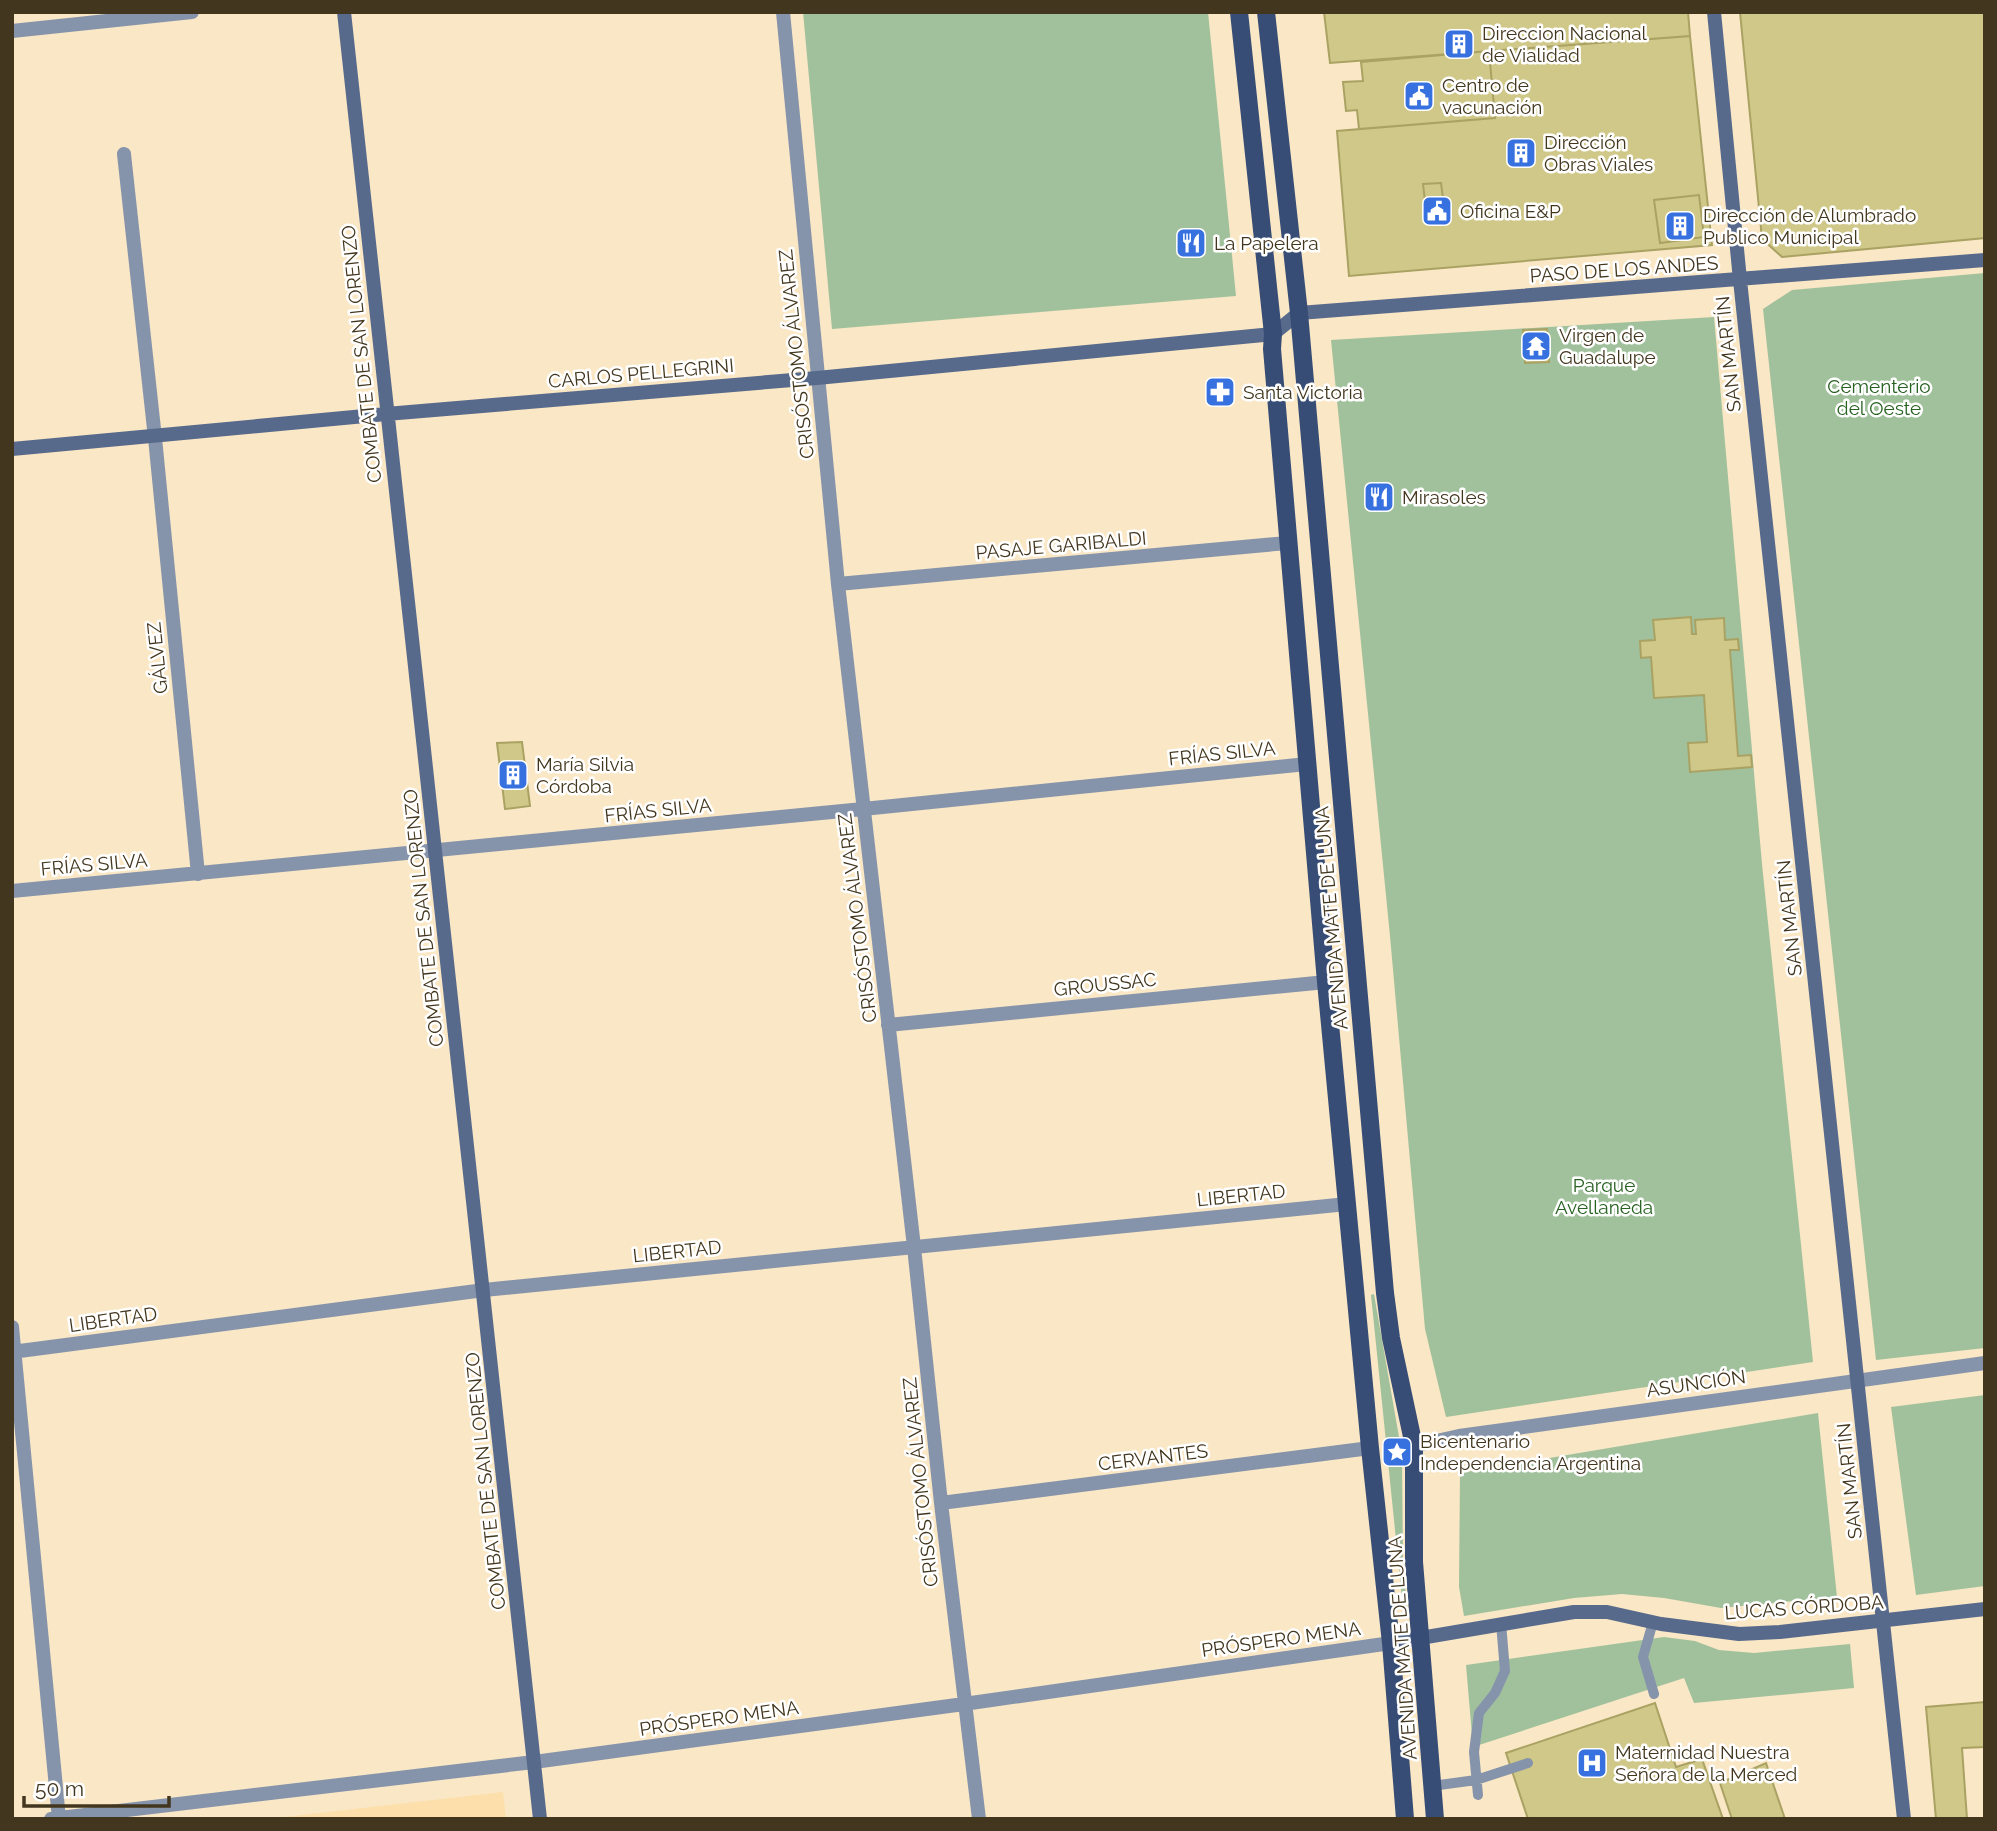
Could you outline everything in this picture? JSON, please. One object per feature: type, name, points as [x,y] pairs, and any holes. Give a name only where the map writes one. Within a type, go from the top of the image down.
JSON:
[{"type":"main road","name":"AVENIDA MATE DE LUNA","points":[[1239,12],[1273,334],[1287,543],[1326,982],[1391,1643],[1405,1819]]},
{"type":"main road","name":"AVENIDA MATE DE LUNA","points":[[1266,12],[1299,313],[1385,1293],[1391,1338],[1414,1446],[1414,1562],[1435,1819]]},
{"type":"street","points":[[12,31],[192,12]]},
{"type":"street","name":"COMBATE DE SAN LORENZO","points":[[344,12],[540,1819]]},
{"type":"street","name":"CRISÓSTOMO ÁLVAREZ","points":[[783,12],[838,584],[979,1819]]},
{"type":"street","name":"SAN MARTÍN","points":[[1714,12],[1740,280],[1904,1819]]},
{"type":"street","name":"GÁLVEZ","points":[[124,155],[198,874]]},
{"type":"street","name":"PASO DE LOS ANDES","points":[[1299,313],[1985,260]]},
{"type":"street","points":[[1273,334],[1299,313]]},
{"type":"street","name":"CARLOS PELLEGRINI","points":[[12,449],[817,378],[1273,334]]},
{"type":"street","name":"PASAJE GARIBALDI","points":[[838,584],[1287,543]]},
{"type":"street","name":"FRÍAS SILVA","points":[[12,891],[1307,764]]},
{"type":"street","name":"GROUSSAC","points":[[888,1025],[1326,982]]},
{"type":"street","name":"LIBERTAD","points":[[14,1352],[484,1290],[1347,1204]]},
{"type":"street","points":[[12,1326],[59,1818]]},
{"type":"street","name":"ASUNCIÓN","points":[[1414,1446],[1459,1436],[1985,1363]]},
{"type":"street","name":"CERVANTES","points":[[941,1503],[1370,1448]]},
{"type":"street","name":"LUCAS CÓRDOBA","points":[[1391,1643],[1574,1612],[1606,1612],[1653,1622],[1739,1634],[1883,1622],[1985,1609]]},
{"type":"street","name":"PRÓSPERO MENA","points":[[51,1819],[534,1762],[1391,1643]]},
{"type":"lane","points":[[1653,1622],[1643,1657],[1654,1694]]},
{"type":"lane","points":[[1478,1795],[1474,1752],[1479,1713],[1495,1693],[1505,1671],[1501,1623]]},
{"type":"lane","points":[[1432,1786],[1476,1780],[1528,1763]]},
{"type":"shaded area","points":[[503,1792],[506,1819],[267,1819]]},
{"type":"green space","points":[[803,12],[1208,12],[1236,296],[832,329]]},
{"type":"green space","name":"Cementerio del Oeste","points":[[1985,273],[1985,1348],[1876,1360],[1763,309],[1792,290]]},
{"type":"green space","name":"Parque Avellaneda","points":[[1714,317],[1762,864],[1813,1362],[1446,1417],[1425,1329],[1390,936],[1331,340]]},
{"type":"green space","points":[[1374,1294],[1402,1454],[1403,1562],[1408,1618],[1404,1618],[1371,1295]]},
{"type":"green space","points":[[1985,1395],[1985,1586],[1916,1595],[1891,1407]]},
{"type":"green space","points":[[1818,1413],[1837,1597],[1721,1608],[1622,1594],[1574,1598],[1464,1616],[1459,1587],[1460,1473]]},
{"type":"green space","points":[[1664,1637],[1695,1641],[1719,1650],[1754,1653],[1850,1644],[1854,1688],[1694,1703],[1684,1678],[1473,1747],[1466,1665]]},
{"type":"building","name":"Direccion Nacional de Vialidad","points":[[1324,12],[1688,12],[1690,36],[1330,63]]},
{"type":"building","points":[[1740,12],[1985,12],[1985,238],[1782,257],[1762,239]]},
{"type":"building","name":"Dirección Obras Viales","points":[[1690,36],[1712,245],[1349,276],[1337,131],[1495,118],[1489,51]]},
{"type":"building","name":"Centro de vacunación","points":[[1489,51],[1495,118],[1359,129],[1357,110],[1346,111],[1343,82],[1363,81],[1361,62]]},
{"type":"building","name":"Oficina E&P","points":[[1441,183],[1446,221],[1432,223],[1423,184]]},
{"type":"building","name":"Dirección de Alumbrado Publico Municipal","points":[[1699,195],[1704,237],[1660,243],[1654,200]]},
{"type":"building","name":"Virgen de Guadalupe","points":[[1547,329],[1549,362],[1525,363],[1523,330]]},
{"type":"building","points":[[1691,617],[1692,634],[1696,634],[1695,620],[1724,618],[1725,640],[1738,639],[1739,650],[1730,650],[1738,756],[1751,755],[1752,767],[1690,772],[1688,743],[1707,742],[1704,695],[1654,698],[1651,657],[1641,658],[1640,641],[1655,640],[1653,620]]},
{"type":"building","name":"María Silvia Córdoba","points":[[522,742],[530,806],[505,809],[497,743]]},
{"type":"building","points":[[1985,1702],[1985,1747],[1962,1748],[1967,1819],[1936,1819],[1926,1707]]},
{"type":"building","name":"Maternidad Nuestra Señora de la Merced","points":[[1655,1703],[1676,1767],[1702,1759],[1723,1819],[1528,1819],[1506,1753]]},
{"type":"building","points":[[1766,1763],[1785,1819],[1732,1819],[1720,1783]]},
{"type":"place","name":"Direccion Nacional de Vialidad","points":[[1459,44]]},
{"type":"place","name":"Centro de vacunación","points":[[1419,96]]},
{"type":"place","name":"Dirección Obras Viales","points":[[1521,153]]},
{"type":"place","name":"Oficina E&P","points":[[1437,211]]},
{"type":"place","name":"Dirección de Alumbrado Publico Municipal","points":[[1680,226]]},
{"type":"place","name":"La Papelera","points":[[1191,243]]},
{"type":"place","name":"Virgen de Guadalupe","points":[[1536,346]]},
{"type":"place","name":"Santa Victoria","points":[[1220,392]]},
{"type":"place","name":"Mirasoles","points":[[1379,497]]},
{"type":"place","name":"María Silvia Córdoba","points":[[513,775]]},
{"type":"place","name":"Bicentenario Independencia Argentina","points":[[1397,1452]]},
{"type":"place","name":"Maternidad Nuestra Señora de la Merced","points":[[1592,1763]]}]
